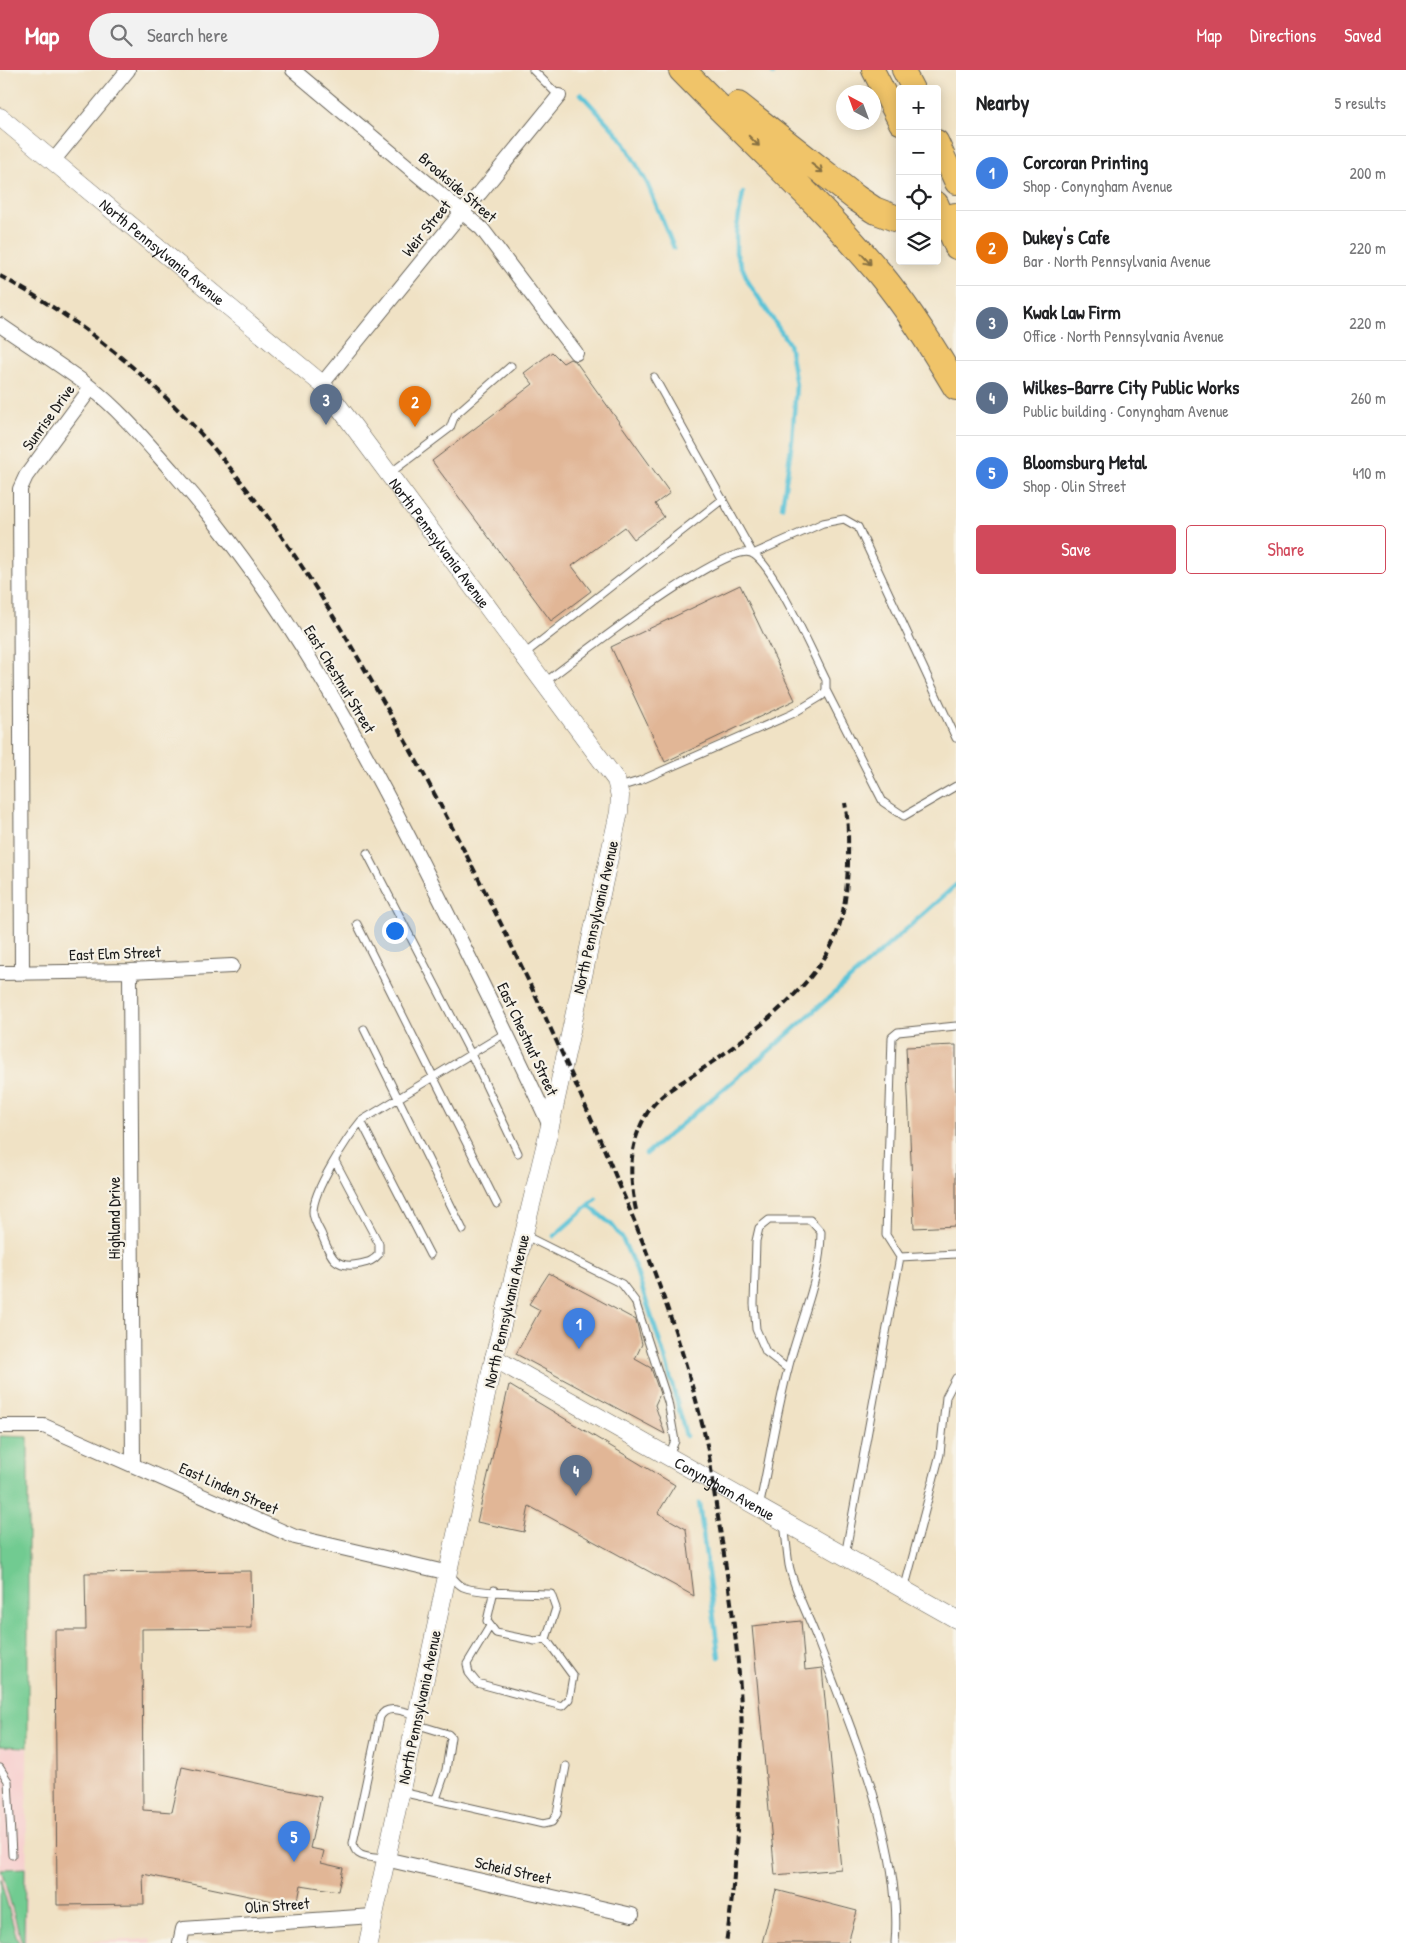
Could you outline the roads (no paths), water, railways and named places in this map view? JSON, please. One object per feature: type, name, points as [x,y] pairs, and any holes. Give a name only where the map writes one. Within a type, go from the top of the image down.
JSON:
[{"type":"highway","points":[[682,70],[822,210],[880,275],[910,314],[956,387]]},
{"type":"highway","points":[[698,70],[741,108],[856,198],[874,210],[896,218]]},
{"type":"main road","points":[[873,70],[896,114]]},
{"type":"main road","points":[[903,70],[911,85]]},
{"type":"main road","points":[[941,150],[956,183]]},
{"type":"main road","points":[[944,214],[956,248]]},
{"type":"street","points":[[53,161],[128,70]]},
{"type":"street","name":"Brookside Street","points":[[293,70],[482,229],[576,353]]},
{"type":"street","name":"Weir Street","points":[[322,384],[559,96]]},
{"type":"street","name":"North Pennsylvania Avenue","points":[[0,117],[322,384],[616,780],[618,787],[619,812],[550,1126],[494,1358],[368,1943]]},
{"type":"street","name":"East Chestnut Street","points":[[0,325],[91,388],[138,433],[209,512],[256,575],[363,751],[507,1032],[550,1126]]},
{"type":"street","name":"Sunrise Drive","points":[[22,972],[20,489],[26,476],[91,388]]},
{"type":"street","name":"East Elm Street","points":[[0,973],[232,966]]},
{"type":"street","name":"Highland Drive","points":[[130,970],[133,1464]]},
{"type":"street","name":"Conyngham Avenue","points":[[494,1358],[956,1619]]},
{"type":"street","name":"East Linden Street","points":[[0,1426],[44,1426],[295,1537],[449,1573]]},
{"type":"street","name":"Scheid Street","points":[[385,1859],[632,1915]]},
{"type":"street","name":"Olin Street","points":[[180,1943],[183,1929],[373,1916]]},
{"type":"lane","points":[[533,70],[559,96]]},
{"type":"lane","points":[[388,474],[450,428],[455,415],[511,366]]},
{"type":"lane","points":[[654,377],[754,554],[782,590],[826,680],[826,690],[883,802],[904,816],[956,786]]},
{"type":"lane","points":[[523,655],[723,499]]},
{"type":"lane","points":[[544,683],[656,600],[731,556],[745,551],[754,554],[823,522],[844,519],[858,527],[956,738]]},
{"type":"lane","points":[[618,787],[639,781],[792,714],[822,696],[826,690]]},
{"type":"lane","points":[[368,853],[471,1054],[518,1153]]},
{"type":"lane","points":[[357,924],[496,1204]]},
{"type":"lane","points":[[845,1557],[900,1257],[886,1235],[892,1037],[898,1032],[956,1026]]},
{"type":"lane","points":[[364,1029],[463,1230]]},
{"type":"lane","points":[[335,1161],[379,1244],[379,1254],[373,1261],[350,1266],[339,1264],[332,1258],[312,1214],[314,1204],[335,1161],[345,1141],[361,1121],[507,1032]]},
{"type":"lane","points":[[361,1121],[430,1255]]},
{"type":"lane","points":[[759,1508],[788,1369],[813,1287],[821,1243],[821,1232],[810,1220],[769,1220],[760,1228],[756,1241],[756,1329],[766,1352],[788,1369]]},
{"type":"lane","points":[[524,1234],[622,1284],[635,1301],[668,1402],[675,1441],[668,1458]]},
{"type":"lane","points":[[900,1257],[956,1254]]},
{"type":"lane","points":[[904,1590],[940,1454],[946,1397],[956,1378]]},
{"type":"lane","points":[[784,1522],[790,1567],[842,1706],[880,1817],[892,1871],[897,1920],[895,1943]]},
{"type":"lane","points":[[449,1573],[464,1587],[551,1594],[556,1608],[546,1639]]},
{"type":"lane","points":[[494,1590],[487,1621],[496,1633],[535,1641],[546,1639]]},
{"type":"lane","points":[[490,1626],[468,1664],[469,1673],[478,1683],[562,1706],[569,1700],[573,1676],[546,1639]]},
{"type":"lane","points":[[385,1859],[358,1855],[354,1851],[352,1843],[380,1717],[388,1709],[448,1734],[451,1737],[446,1770],[436,1799]]},
{"type":"lane","points":[[400,1792],[543,1824],[552,1822],[557,1814],[566,1766]]},
{"type":"lane","points":[[0,1768],[8,1781],[12,1855]]},
{"type":"waterway","points":[[773,74],[774,70]]},
{"type":"waterway","points":[[581,94],[622,139],[647,183],[674,248]]},
{"type":"waterway","points":[[743,193],[736,232],[736,253],[749,283],[789,344],[796,385],[792,441],[782,507]]},
{"type":"waterway","points":[[646,1154],[770,1050],[956,885]]},
{"type":"waterway","points":[[554,1236],[596,1199]]},
{"type":"waterway","points":[[589,1206],[612,1225],[622,1238],[635,1267],[666,1361],[686,1436]]},
{"type":"waterway","points":[[699,1503],[719,1657]]},
{"type":"railway","points":[[0,276],[82,327],[156,388],[201,434],[232,470],[289,547],[364,669],[461,844],[508,937],[595,1128],[627,1202],[670,1315],[694,1393],[710,1463],[735,1634],[742,1719],[735,1860],[726,1943]]},
{"type":"railway","points":[[636,1210],[631,1174],[633,1150],[640,1127],[652,1106],[667,1092],[711,1063],[764,1022],[800,989],[827,953],[839,926],[846,891],[848,841],[845,803]]},
{"type":"place","name":"Kwak Law Firm","points":[[326,425]]},
{"type":"place","name":"Dukey's Cafe","points":[[415,427]]},
{"type":"place","name":"Corcoran Printing","points":[[579,1349]]},
{"type":"place","name":"Wilkes-Barre City Public Works","points":[[576,1496]]},
{"type":"place","name":"Bloomsburg Metal","points":[[294,1862]]}]
